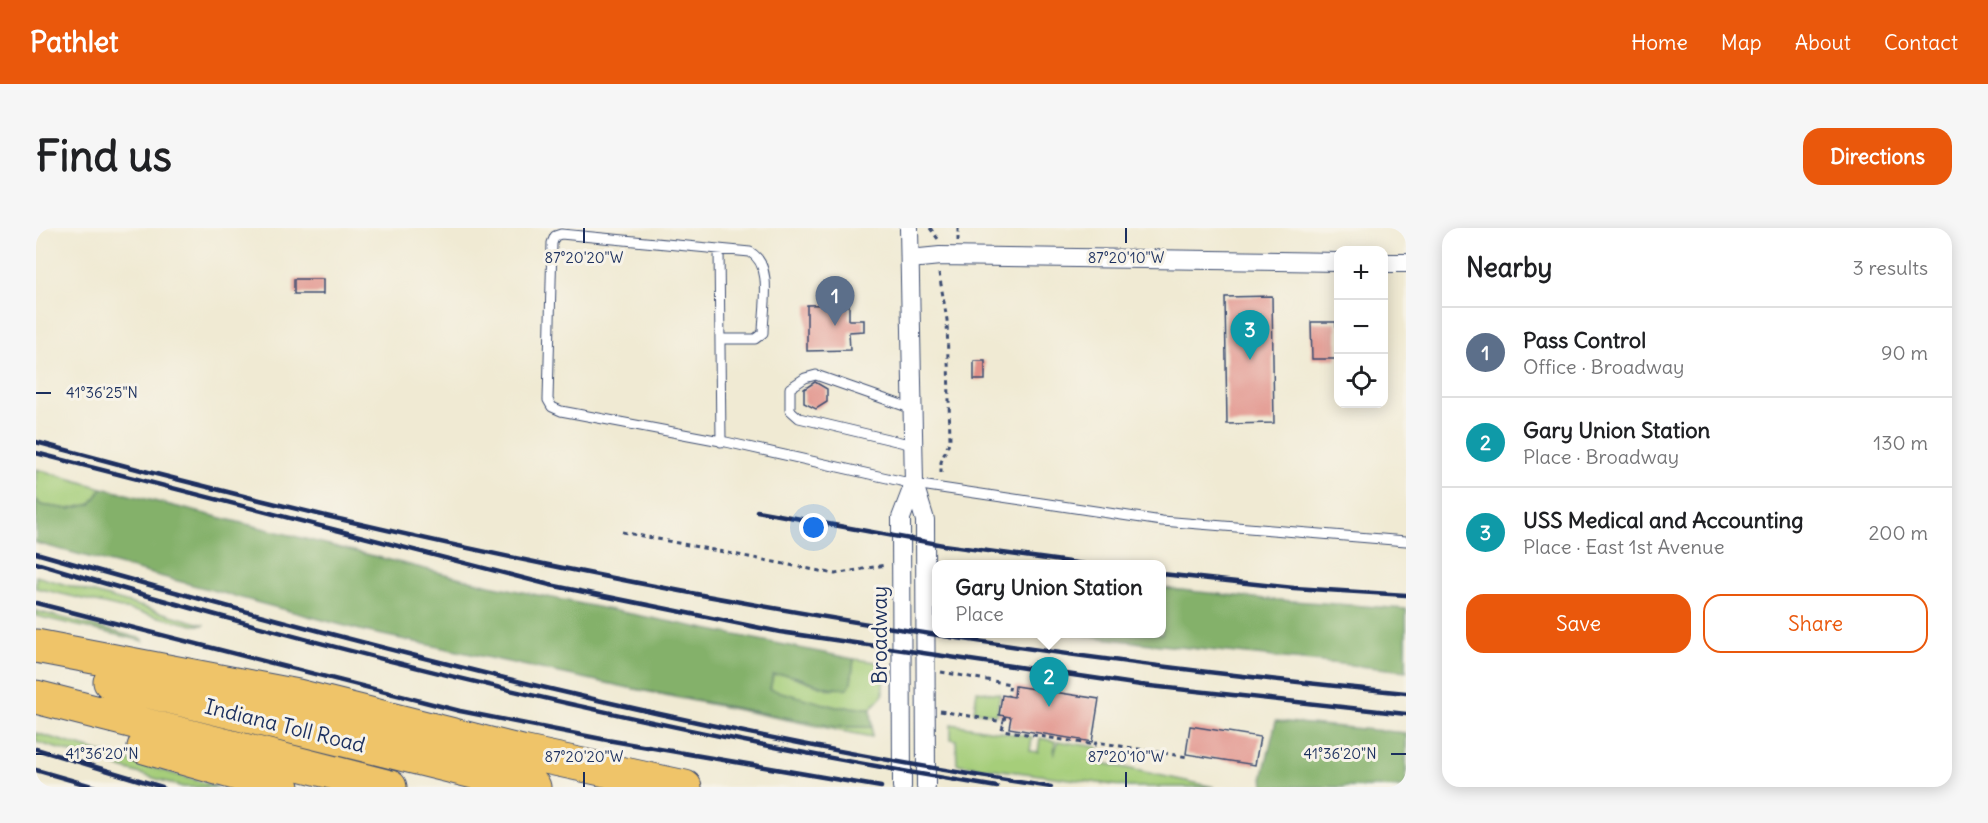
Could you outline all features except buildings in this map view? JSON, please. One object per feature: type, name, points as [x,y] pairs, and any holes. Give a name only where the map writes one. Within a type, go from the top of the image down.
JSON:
[{"type":"highway","points":[[36,646],[297,696],[522,752],[685,787]]},
{"type":"highway","name":"Indiana Toll Road","points":[[36,662],[525,785]]},
{"type":"highway","name":"Indiana Toll Road","points":[[36,697],[390,787]]},
{"type":"highway","points":[[36,714],[284,787]]},
{"type":"street","name":"Broadway","points":[[909,228],[914,484],[925,520],[926,787]]},
{"type":"street","points":[[910,259],[940,256],[1334,262]]},
{"type":"street","points":[[1388,263],[1406,263]]},
{"type":"street","name":"Broadway","points":[[902,787],[901,518],[914,484]]},
{"type":"lane","points":[[720,339],[755,339],[763,333],[764,267],[759,256],[750,252],[561,234],[555,237],[552,243],[548,400],[552,406],[561,411],[721,442],[914,484],[1162,521],[1406,541]]},
{"type":"lane","points":[[719,249],[721,442]]},
{"type":"lane","points":[[913,409],[816,375],[805,378],[790,388],[790,410],[800,418],[913,445]]},
{"type":"path","points":[[930,228],[938,239]]},
{"type":"path","points":[[958,228],[958,244]]},
{"type":"path","points":[[939,273],[947,320],[950,440],[941,462],[941,488]]},
{"type":"path","points":[[622,532],[835,574],[882,564],[902,567]]},
{"type":"path","points":[[939,672],[1010,684],[1008,696]]},
{"type":"path","points":[[940,711],[1004,722]]},
{"type":"path","points":[[1005,716],[1002,730],[1095,745],[1095,742],[1188,755]]},
{"type":"green space","points":[[36,469],[102,488],[91,504],[69,509],[41,505],[36,499]]},
{"type":"green space","points":[[102,488],[489,585],[854,659],[851,683],[848,688],[828,687],[792,676],[773,675],[770,689],[836,707],[871,708],[872,727],[836,727],[625,687],[364,631],[36,543],[36,499],[41,505],[69,509],[91,504]]},
{"type":"green space","points":[[36,576],[205,625],[193,625],[36,588]]},
{"type":"green space","points":[[1166,588],[1265,599],[1406,609],[1406,671],[1104,638],[1166,638]]},
{"type":"green space","points":[[36,611],[143,639],[143,641],[36,616]]},
{"type":"green space","points":[[854,659],[883,663],[883,695],[871,708],[836,707],[770,690],[773,675],[783,673],[832,690],[851,682]]},
{"type":"green space","points":[[625,687],[836,727],[872,727],[872,737]]},
{"type":"green space","points":[[977,691],[1000,694],[997,715],[974,711]]},
{"type":"green space","points":[[1276,721],[1406,733],[1406,787],[1264,787],[1263,775]]},
{"type":"green space","points":[[951,724],[1032,737],[1030,751],[1038,752],[1040,738],[1055,741],[1054,755],[1058,741],[1097,747],[1102,756],[1098,762],[1214,787],[1129,787],[957,764],[956,740],[951,739]]},
{"type":"green space","points":[[36,733],[218,787],[183,787],[36,742]]},
{"type":"railway","points":[[36,442],[374,527],[545,564],[716,598],[932,634]]},
{"type":"railway","points":[[36,453],[550,585],[780,632],[1141,685],[1406,714]]},
{"type":"railway","points":[[757,511],[943,545],[1054,560]]},
{"type":"railway","points":[[36,553],[413,655],[667,716],[923,766],[1051,787]]},
{"type":"railway","points":[[36,563],[273,631],[513,691],[754,743],[997,787]]},
{"type":"railway","points":[[1166,574],[1294,588],[1406,595]]},
{"type":"railway","points":[[36,603],[460,711],[607,740],[881,787]]},
{"type":"railway","points":[[961,638],[1233,675],[1406,693]]},
{"type":"railway","points":[[36,749],[162,787]]},
{"type":"railway","points":[[36,770],[95,787]]},
{"type":"place","name":"Pass Control","points":[[835,326]]},
{"type":"place","name":"USS Medical and Accounting","points":[[1250,360]]},
{"type":"place","name":"Gary Union Station","points":[[1049,707]]}]
